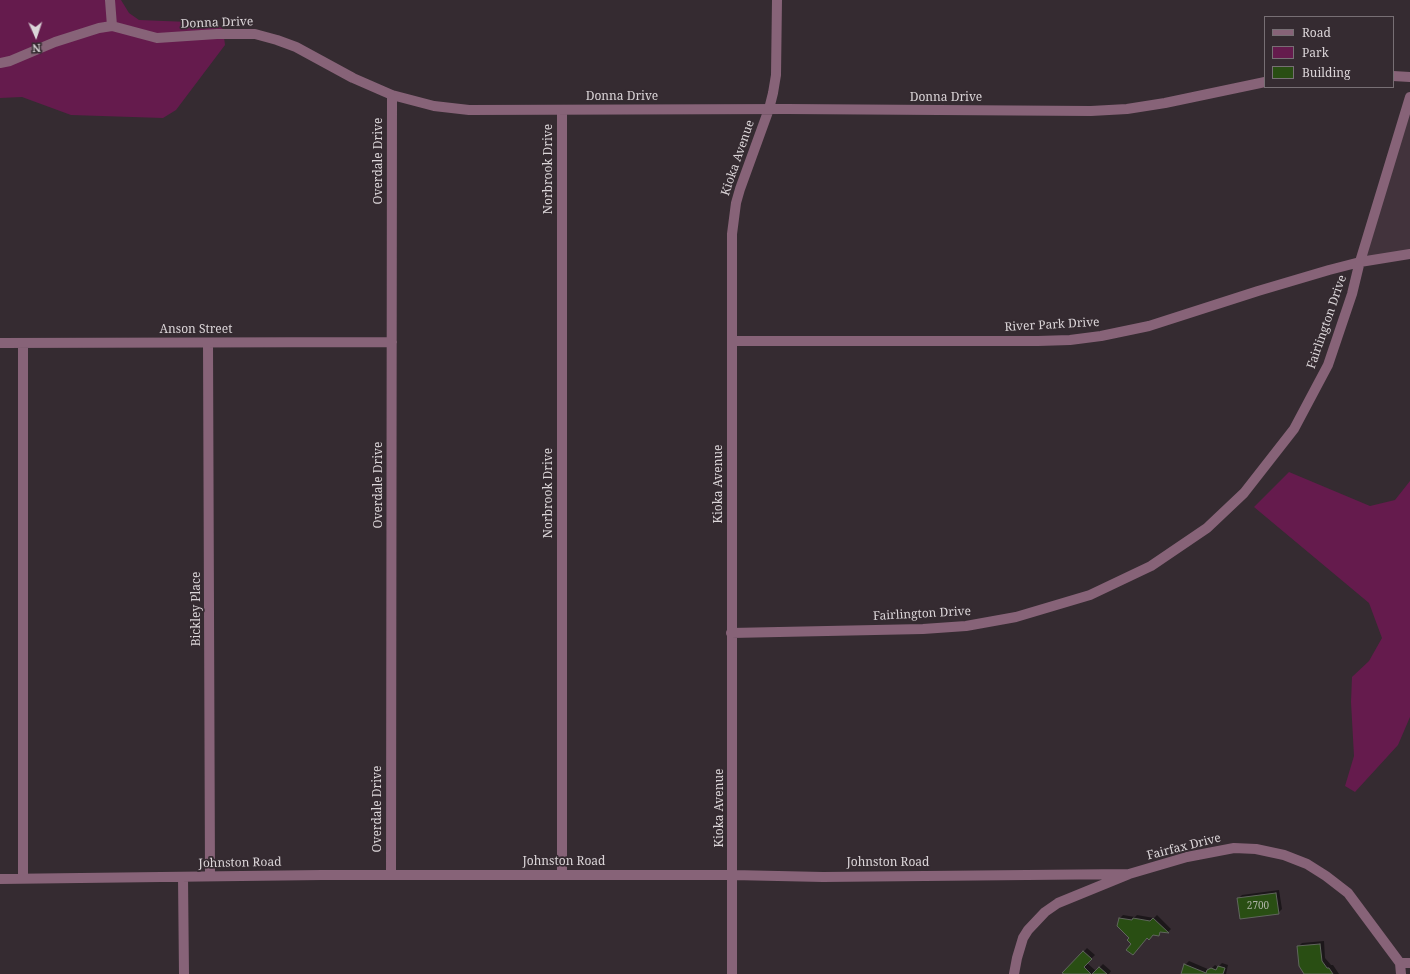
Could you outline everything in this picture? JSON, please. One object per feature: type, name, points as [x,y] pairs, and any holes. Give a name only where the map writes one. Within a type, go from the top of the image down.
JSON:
[{"type":"street","points":[[110,0],[112,26]]},
{"type":"street","name":"Kioka Avenue","points":[[732,974],[732,234],[733,220],[740,189],[769,110],[776,75],[777,0]]},
{"type":"street","name":"Donna Drive","points":[[0,63],[10,61],[55,42],[99,28],[112,26],[157,38],[217,34],[255,34],[296,47],[353,78],[392,95],[434,106],[469,110],[1091,111],[1127,109],[1165,104],[1264,82]]},
{"type":"street","points":[[1394,76],[1410,77]]},
{"type":"street","name":"Overdale Drive","points":[[391,876],[392,95]]},
{"type":"street","name":"Fairlington Drive","points":[[731,633],[923,629],[966,626],[1016,617],[1083,597],[1151,566],[1207,528],[1244,493],[1294,429],[1328,365],[1352,294],[1360,262],[1410,97]]},
{"type":"street","name":"Norbrook Drive","points":[[562,110],[562,875]]},
{"type":"street","name":"River Park Drive","points":[[733,341],[1070,340],[1101,336],[1149,326],[1258,291],[1360,262],[1410,254]]},
{"type":"street","name":"Anson Street","points":[[0,343],[392,342]]},
{"type":"street","points":[[22,343],[23,878]]},
{"type":"street","name":"Bickley Place","points":[[208,343],[210,876]]},
{"type":"street","name":"Fairfax Drive","points":[[1014,974],[1023,938],[1034,922],[1045,912],[1066,899],[1129,874],[1187,858],[1234,848],[1256,849],[1284,854],[1307,864],[1326,876],[1348,893],[1405,963]]},
{"type":"street","name":"Johnston Road","points":[[0,878],[562,875],[733,875],[823,877],[1129,874]]},
{"type":"street","points":[[183,876],[184,974]]},
{"type":"street","points":[[1401,974],[1405,963]]},
{"type":"shaded area","points":[[1410,97],[1410,254],[1360,262]]},
{"type":"green space","points":[[0,0],[121,0],[129,13],[139,20],[215,23],[223,29],[225,45],[176,110],[163,118],[71,115],[22,97],[0,98]]},
{"type":"green space","points":[[1289,472],[1370,506],[1395,500],[1410,481],[1410,717],[1398,745],[1355,792],[1345,786],[1354,756],[1351,702],[1352,677],[1369,661],[1382,638],[1369,603],[1254,507]]},
{"type":"building","points":[[1276,893],[1279,914],[1240,919],[1237,898]]},
{"type":"building","points":[[1119,918],[1132,920],[1133,918],[1150,921],[1153,918],[1169,933],[1160,932],[1159,936],[1153,935],[1149,940],[1147,938],[1133,955],[1126,950],[1131,944],[1127,940],[1129,938],[1117,926]]},
{"type":"building","points":[[1320,944],[1322,961],[1333,974],[1304,974],[1299,966],[1297,946]]},
{"type":"building","points":[[1083,951],[1092,959],[1084,967],[1091,974],[1062,973]]},
{"type":"building","points":[[1184,964],[1206,973],[1207,970],[1211,968],[1216,970],[1218,966],[1225,968],[1223,974],[1181,974]]},
{"type":"building","points":[[1099,967],[1107,974],[1092,974]]}]
